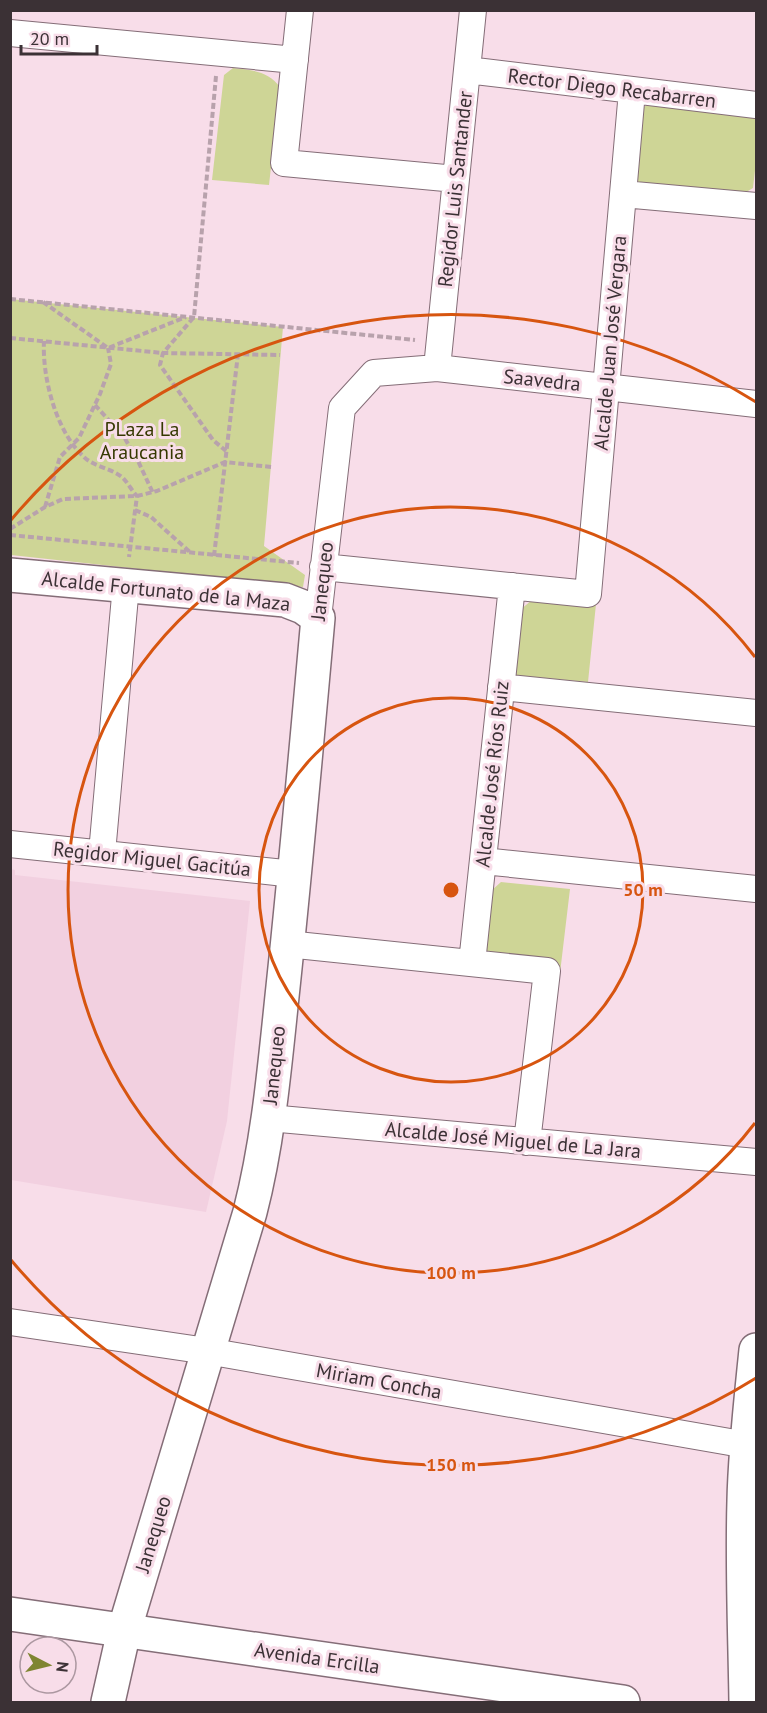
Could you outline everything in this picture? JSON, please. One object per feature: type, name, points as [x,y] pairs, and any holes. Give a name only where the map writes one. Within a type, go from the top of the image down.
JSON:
[{"type":"main road","name":"Alcalde Fortunato de la Maza","points":[[10,575],[285,600],[303,607],[318,618]]},
{"type":"main road","name":"Janequeo","points":[[108,1702],[124,1630],[261,1170],[269,1118],[287,944],[318,618]]},
{"type":"main road","points":[[746,1702],[743,1560],[747,1445],[756,1350]]},
{"type":"main road","name":"Avenida Ercilla","points":[[10,1614],[623,1702]]},
{"type":"street","points":[[300,10],[284,163],[456,179]]},
{"type":"street","name":"Regidor Luis Santander","points":[[437,368],[473,10]]},
{"type":"street","points":[[10,33],[295,60]]},
{"type":"street","name":"Rector Diego Recabarren","points":[[467,70],[756,105]]},
{"type":"street","name":"Alcalde Juan José Vergara","points":[[512,586],[588,594],[632,91]]},
{"type":"street","points":[[623,194],[756,206]]},
{"type":"street","name":"Saavedra","points":[[342,408],[374,373],[437,368],[756,404]]},
{"type":"street","name":"Janequeo","points":[[318,618],[342,408]]},
{"type":"street","points":[[323,567],[512,586]]},
{"type":"street","points":[[102,853],[126,585]]},
{"type":"street","name":"Alcalde José Ríos Ruiz","points":[[472,963],[512,586]]},
{"type":"street","points":[[501,687],[756,713]]},
{"type":"street","name":"Regidor Miguel Gacitúa","points":[[10,843],[294,874]]},
{"type":"street","points":[[483,861],[756,889]]},
{"type":"street","points":[[287,944],[547,971],[527,1142]]},
{"type":"street","name":"Alcalde José Miguel de La Jara","points":[[269,1118],[756,1162]]},
{"type":"street","name":"Miriam Concha","points":[[10,1322],[207,1351],[747,1445]]},
{"type":"path","points":[[218,53],[194,317],[162,353],[160,364],[213,440],[226,451]]},
{"type":"path","points":[[10,299],[440,342]]},
{"type":"path","points":[[42,302],[108,348],[111,364],[79,438],[60,457],[45,507]]},
{"type":"path","points":[[108,348],[188,317]]},
{"type":"path","points":[[10,338],[162,353],[280,355]]},
{"type":"path","points":[[44,341],[51,402],[73,444],[84,458],[122,477],[137,496],[126,585]]},
{"type":"path","points":[[214,556],[238,354]]},
{"type":"path","points":[[95,405],[124,437],[153,493]]},
{"type":"path","points":[[10,529],[45,507],[63,499],[137,496],[153,493],[225,462],[271,467]]},
{"type":"path","points":[[135,510],[150,517],[191,554]]},
{"type":"path","points":[[10,535],[191,554],[286,561],[323,567]]},
{"type":"shaded area","points":[[11,869],[15,870],[15,875],[250,901],[227,1121],[206,1212],[11,1180]]},
{"type":"green space","points":[[233,68],[265,74],[280,87],[269,185],[212,180],[224,75]]},
{"type":"green space","points":[[648,104],[756,116],[756,162],[753,188],[736,198],[639,187],[629,177],[637,112]]},
{"type":"green space","name":"PLaza La Araucania","points":[[10,299],[283,327],[264,546],[305,575],[303,587],[11,555]]},
{"type":"green space","points":[[532,600],[596,604],[588,682],[512,675],[520,610]]},
{"type":"green space","points":[[501,882],[570,889],[560,973],[540,959],[484,955],[491,891]]}]
